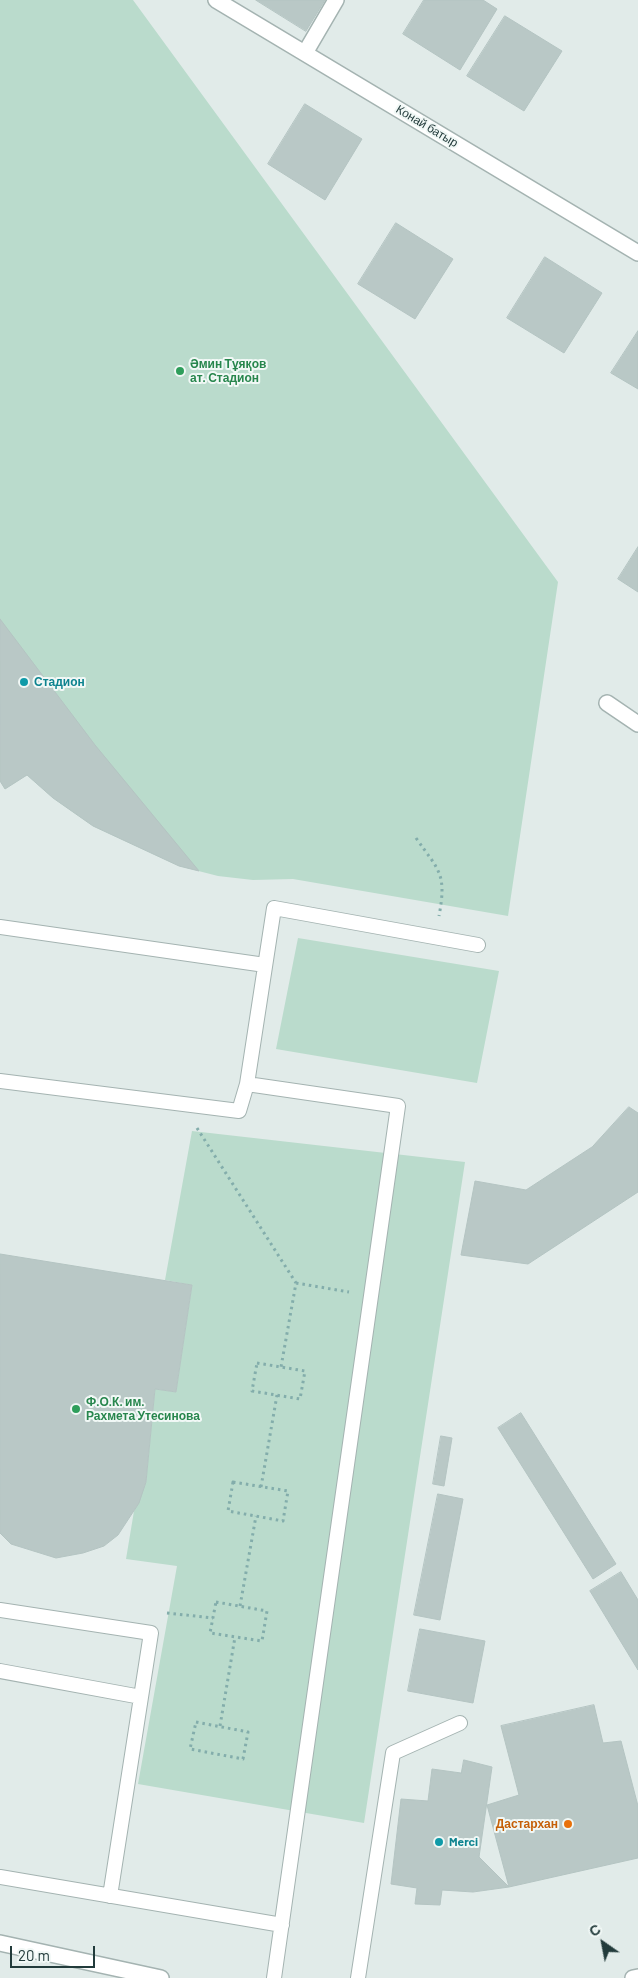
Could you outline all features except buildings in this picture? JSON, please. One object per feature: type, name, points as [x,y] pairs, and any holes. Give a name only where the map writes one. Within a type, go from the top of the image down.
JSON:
[{"type":"street","name":"Конай батыр","points":[[216,0],[638,253]]},
{"type":"street","points":[[305,53],[336,0]]},
{"type":"street","points":[[607,703],[638,724]]},
{"type":"street","points":[[0,1943],[161,1978]]},
{"type":"street","points":[[633,1978],[638,1977]]},
{"type":"lane","points":[[0,1081],[239,1111],[247,1084],[274,908],[478,945]]},
{"type":"lane","points":[[0,927],[265,965]]},
{"type":"lane","points":[[247,1084],[398,1106],[274,1978]]},
{"type":"lane","points":[[0,1610],[151,1633],[110,1896]]},
{"type":"lane","points":[[0,1671],[141,1697]]},
{"type":"lane","points":[[358,1978],[393,1753],[460,1723]]},
{"type":"lane","points":[[0,1877],[282,1925]]},
{"type":"path","points":[[416,838],[439,871],[443,880],[435,937]]},
{"type":"path","points":[[181,1104],[296,1283],[282,1367]]},
{"type":"path","points":[[296,1283],[370,1296]]},
{"type":"path","points":[[257,1362],[305,1371],[300,1399],[277,1395],[252,1391],[257,1362]]},
{"type":"path","points":[[261,1487],[277,1395]]},
{"type":"path","points":[[233,1482],[261,1487],[288,1491],[283,1521],[228,1511],[233,1482]]},
{"type":"path","points":[[240,1606],[256,1516]]},
{"type":"path","points":[[216,1602],[267,1610],[262,1641],[210,1633],[213,1618],[216,1602]]},
{"type":"path","points":[[167,1612],[213,1618]]},
{"type":"path","points":[[220,1726],[235,1637]]},
{"type":"path","points":[[196,1722],[220,1726],[248,1732],[243,1759],[190,1749],[196,1722]]},
{"type":"green space","name":"Әмин Тұяқов ат. Стадион","points":[[0,0],[133,0],[558,582],[508,916],[293,879],[253,880],[218,876],[179,866],[93,826],[53,798],[27,775],[5,789],[0,781]]},
{"type":"green space","points":[[298,938],[499,971],[477,1083],[276,1049]]},
{"type":"green space","points":[[192,1131],[465,1162],[364,1823],[138,1784],[177,1566],[126,1559],[134,1511],[146,1482],[155,1389],[176,1392],[192,1285],[165,1280]]},
{"type":"place","name":"Әмин Тұяқов ат. Стадион","points":[[180,371]]},
{"type":"place","name":"Стадион","points":[[24,682]]},
{"type":"place","name":"Ф.О.К. им. Рахмета Утесинова","points":[[76,1409]]},
{"type":"place","name":"Дастархан","points":[[568,1824]]},
{"type":"place","name":"Merci","points":[[439,1842]]}]
